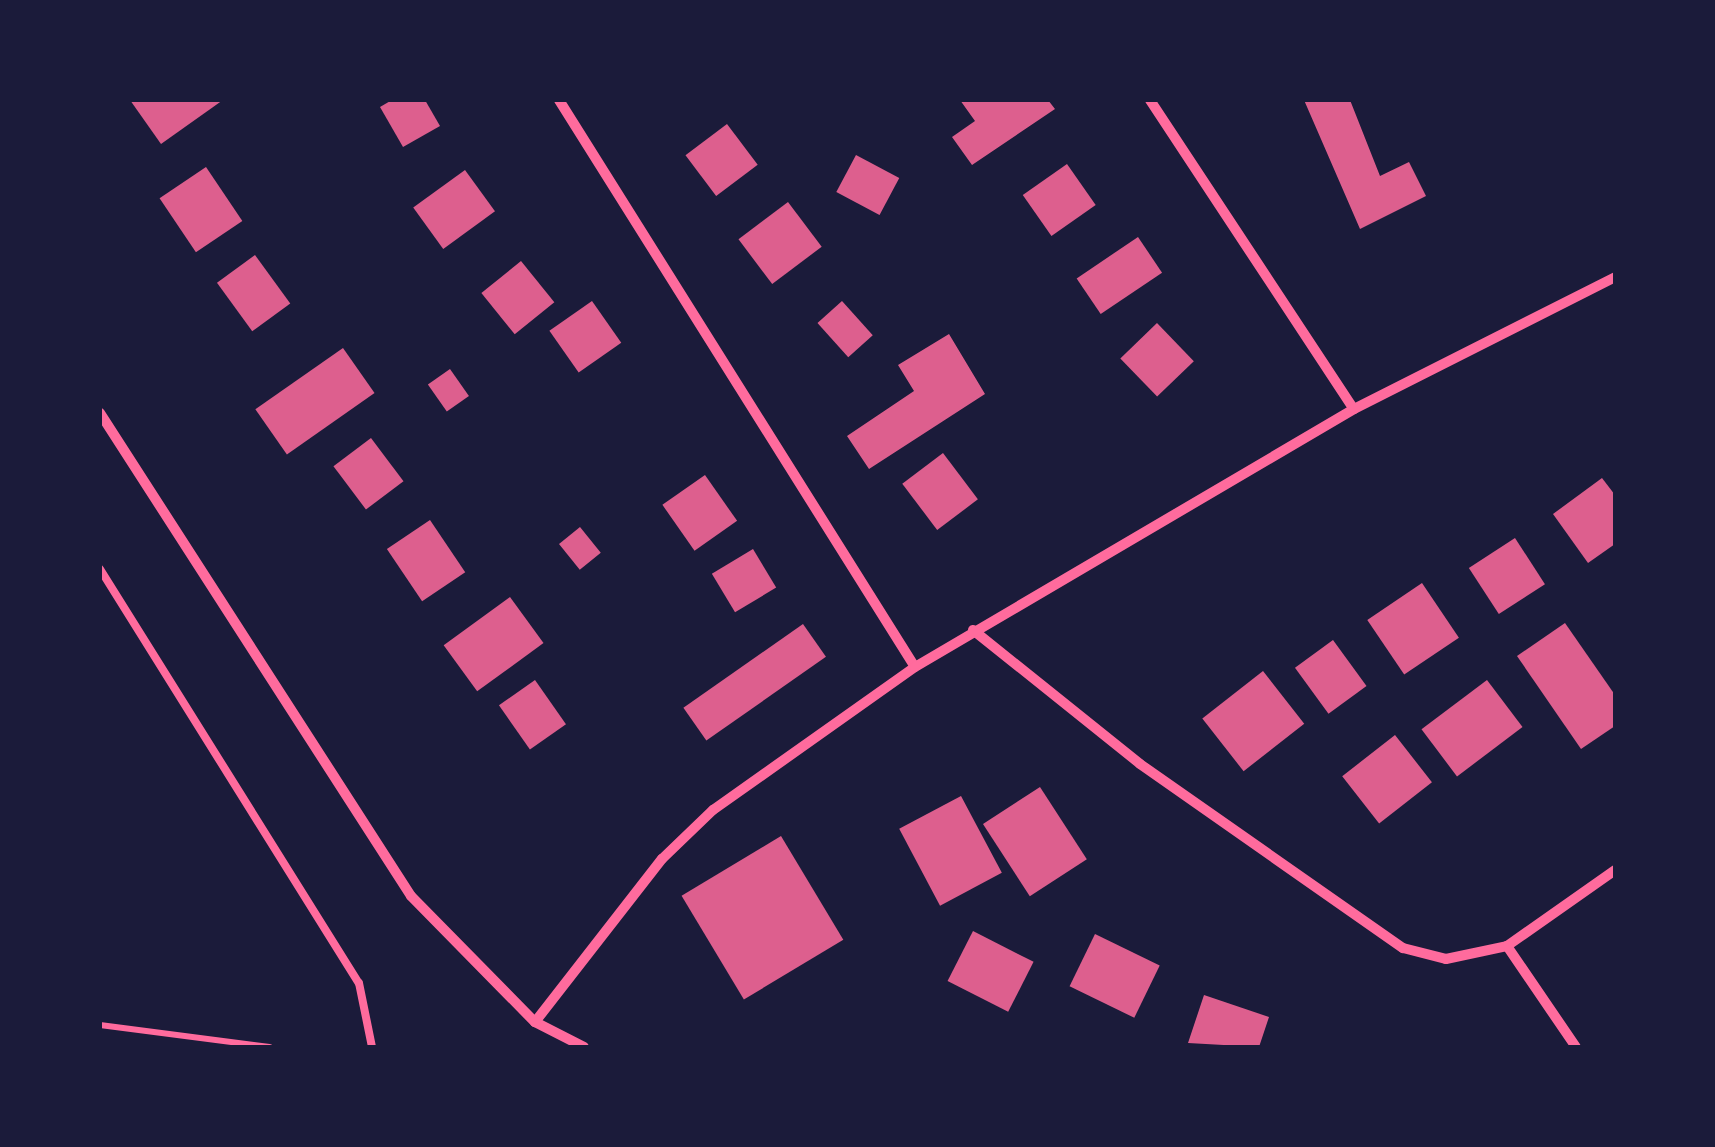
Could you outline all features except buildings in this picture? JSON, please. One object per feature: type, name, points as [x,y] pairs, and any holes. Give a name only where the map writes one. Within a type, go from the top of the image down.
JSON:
[{"type":"street","points":[[559,100],[915,666]]},
{"type":"street","points":[[1150,100],[1354,409]]},
{"type":"street","points":[[535,1022],[662,858],[713,810],[915,666],[1354,409],[1615,277]]},
{"type":"street","points":[[100,412],[410,896],[535,1022],[584,1047]]},
{"type":"street","points":[[973,630],[1140,764],[1402,948],[1446,958],[1507,946],[1615,870]]},
{"type":"street","points":[[1507,946],[1576,1047]]},
{"type":"lane","points":[[100,569],[359,983],[372,1047]]},
{"type":"path","points":[[100,1025],[270,1047]]}]
